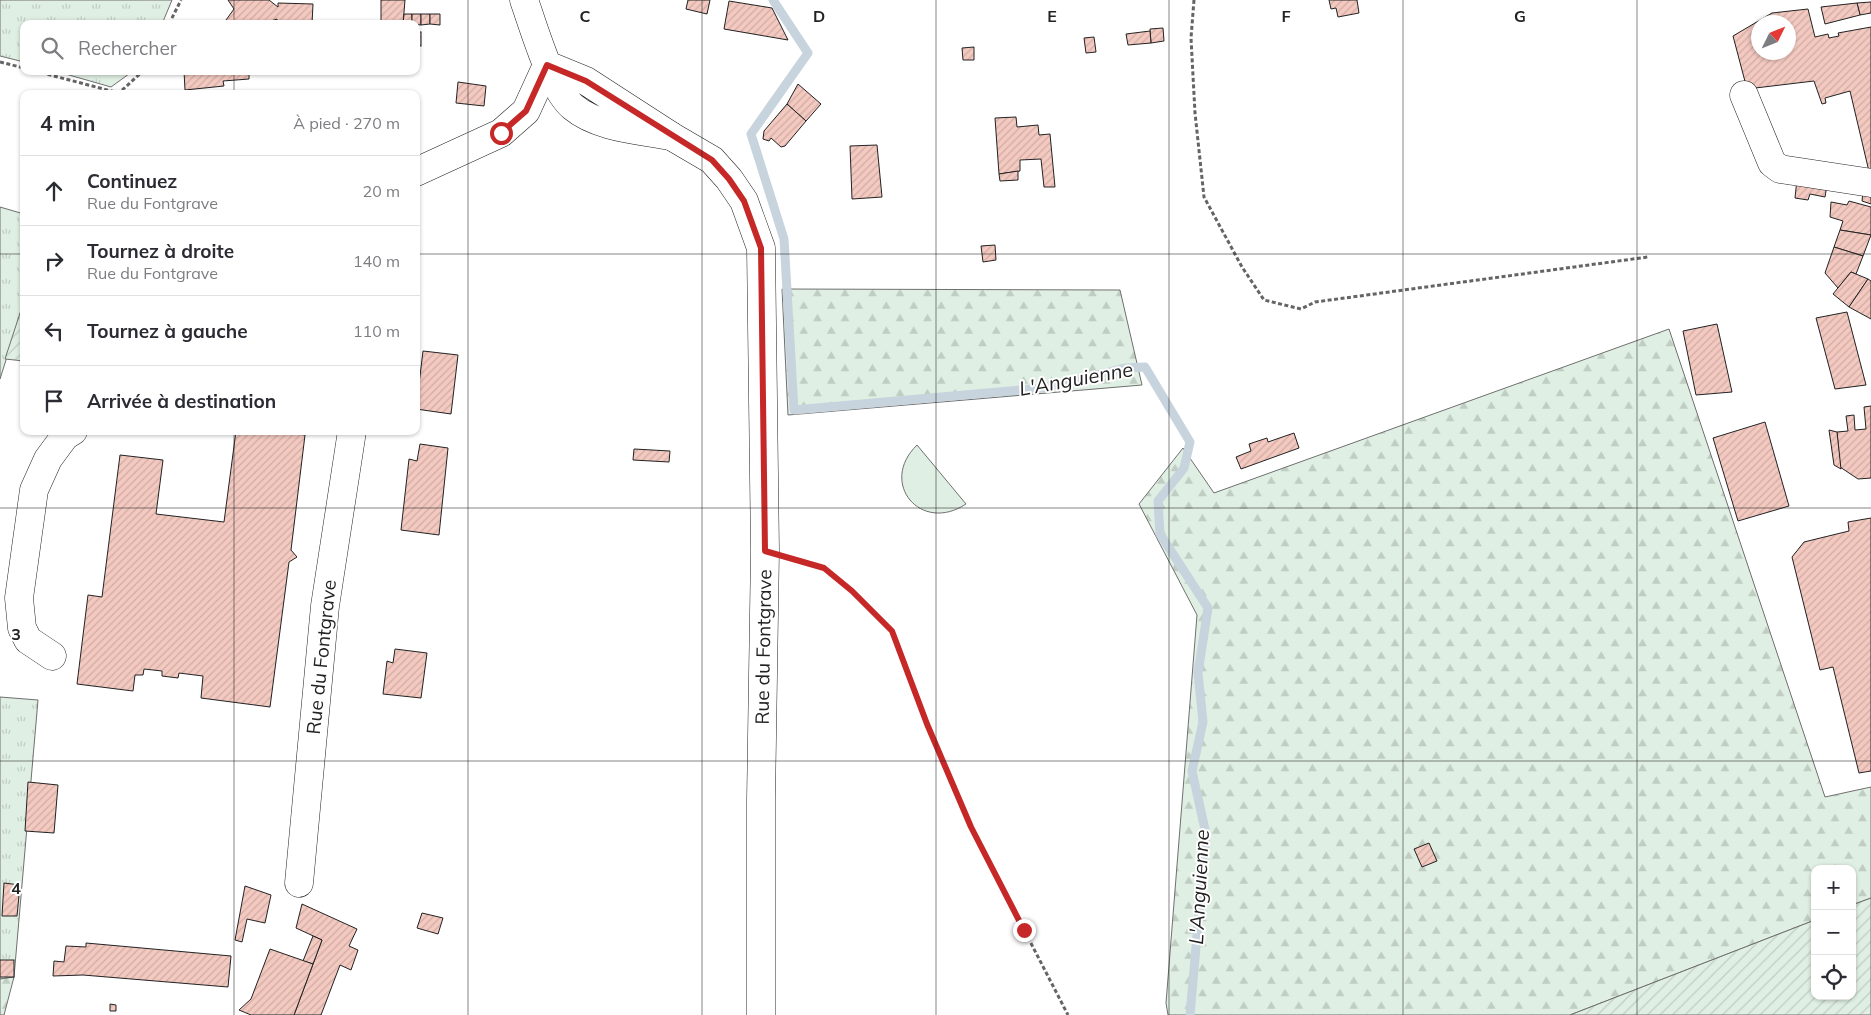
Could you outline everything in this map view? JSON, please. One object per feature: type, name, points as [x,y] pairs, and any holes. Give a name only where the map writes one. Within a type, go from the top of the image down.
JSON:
[{"type":"street","name":"Rue du Fontgrave","points":[[524,0],[547,65],[566,101],[588,117],[671,136],[712,160],[729,179],[744,201],[761,248],[765,551],[761,800],[761,1015]]},
{"type":"street","points":[[420,170],[501,133],[526,111],[547,65]]},
{"type":"street","points":[[1744,95],[1772,163],[1780,169],[1871,183]]},
{"type":"street","points":[[52,656],[28,640],[22,628],[19,598],[34,490],[48,458],[67,435]]},
{"type":"street","name":"Rue du Fontgrave","points":[[300,883],[325,606],[351,435]]},
{"type":"path","points":[[171,20],[181,0]]},
{"type":"path","points":[[1194,0],[1191,38],[1195,113],[1204,197],[1242,267],[1264,300],[1301,309],[1315,302],[1648,257]]},
{"type":"path","points":[[0,62],[20,67]]},
{"type":"path","points":[[50,75],[108,90]]},
{"type":"path","points":[[123,90],[139,75]]},
{"type":"path","points":[[765,551],[824,568],[852,591],[892,631],[927,724],[971,827],[1068,1015]]},
{"type":"green space","points":[[0,0],[172,0],[164,20],[20,20],[20,61],[0,56]]},
{"type":"green space","points":[[69,75],[128,75],[111,87]]},
{"type":"green space","points":[[0,207],[20,213],[20,316],[0,379]]},
{"type":"green space","points":[[782,289],[1120,290],[1142,385],[788,415]]},
{"type":"green space","points":[[20,313],[20,361],[5,359]]},
{"type":"green space","points":[[1669,329],[1825,797],[1871,787],[1871,898],[1856,904],[1856,865],[1811,865],[1811,922],[1570,1015],[1168,1015],[1166,1003],[1197,615],[1139,504],[1183,448],[1214,493]]},
{"type":"green space","points":[[917,445],[966,504],[949,512],[934,513],[920,509],[910,500],[904,488],[902,474],[906,460]]},
{"type":"green space","points":[[0,697],[38,700],[14,977],[0,979]]},
{"type":"green space","points":[[1871,898],[1871,1015],[1570,1015],[1811,922],[1811,1000],[1856,1000],[1856,904]]},
{"type":"green space","points":[[14,977],[4,1015],[0,1015],[0,979]]},
{"type":"building","points":[[228,0],[269,0],[278,7],[278,3],[313,4],[312,20],[226,20],[234,9]]},
{"type":"building","points":[[381,0],[405,0],[403,20],[381,20]]},
{"type":"building","points":[[688,0],[710,0],[707,14],[686,9]]},
{"type":"building","points":[[1329,0],[1357,0],[1359,13],[1338,17],[1336,8],[1331,9]]},
{"type":"building","points":[[729,1],[772,8],[788,40],[724,29]]},
{"type":"building","points":[[1871,2],[1871,13],[1860,15],[1857,3]]},
{"type":"building","points":[[1857,3],[1860,15],[1825,24],[1821,7]]},
{"type":"building","points":[[1808,9],[1815,37],[1828,34],[1829,38],[1839,36],[1838,33],[1871,27],[1871,180],[1850,91],[1825,98],[1826,103],[1822,104],[1814,81],[1747,89],[1733,36],[1751,25],[1751,60],[1796,60],[1796,15],[1769,15]]},
{"type":"building","points":[[404,14],[412,14],[412,20],[403,20]]},
{"type":"building","points":[[412,14],[421,14],[421,25],[420,20],[412,20]]},
{"type":"building","points":[[421,14],[430,14],[430,24],[421,25]]},
{"type":"building","points":[[430,14],[440,14],[440,25],[430,24]]},
{"type":"building","points":[[1163,28],[1164,41],[1151,43],[1150,29]]},
{"type":"building","points":[[1150,31],[1151,43],[1128,45],[1126,34]]},
{"type":"building","points":[[1094,37],[1096,52],[1086,53],[1084,38]]},
{"type":"building","points":[[974,47],[974,60],[963,60],[962,48]]},
{"type":"building","points":[[184,75],[249,75],[249,79],[223,81],[224,86],[185,90]]},
{"type":"building","points":[[458,82],[486,86],[484,106],[456,103]]},
{"type":"building","points":[[798,84],[821,104],[806,121],[787,104]]},
{"type":"building","points":[[787,104],[806,121],[785,146],[781,147],[771,138],[769,141],[763,139],[764,131]]},
{"type":"building","points":[[1016,117],[1017,127],[1038,125],[1039,135],[1050,134],[1055,187],[1044,187],[1041,159],[1020,160],[1020,171],[999,174],[995,118]]},
{"type":"building","points":[[877,145],[882,197],[852,199],[850,146]]},
{"type":"building","points":[[1018,171],[1018,180],[1000,181],[999,174]]},
{"type":"building","points":[[1797,179],[1827,185],[1825,197],[1810,194],[1808,200],[1795,198]]},
{"type":"building","points":[[1863,191],[1871,192],[1871,204],[1862,201]]},
{"type":"building","points":[[1849,201],[1871,207],[1871,235],[1840,230],[1843,221],[1830,217],[1831,202],[1847,205]]},
{"type":"building","points":[[1840,230],[1871,235],[1863,256],[1834,247]]},
{"type":"building","points":[[995,245],[996,260],[983,262],[981,246]]},
{"type":"building","points":[[1834,247],[1863,256],[1856,274],[1851,272],[1838,288],[1825,273]]},
{"type":"building","points":[[1851,272],[1868,279],[1849,307],[1833,294]]},
{"type":"building","points":[[1868,279],[1871,281],[1871,319],[1849,307]]},
{"type":"building","points":[[1847,312],[1866,385],[1835,389],[1816,318]]},
{"type":"building","points":[[1717,324],[1732,392],[1696,395],[1683,331]]},
{"type":"building","points":[[423,351],[458,355],[451,414],[420,410],[420,376]]},
{"type":"building","points":[[1871,406],[1871,478],[1858,479],[1840,467],[1837,432],[1848,431],[1846,416],[1854,415],[1855,430],[1866,429],[1864,407]]},
{"type":"building","points":[[1765,422],[1789,506],[1738,521],[1713,438]]},
{"type":"building","points":[[1829,430],[1837,432],[1841,469],[1834,465]]},
{"type":"building","points":[[1294,433],[1299,448],[1241,469],[1236,457],[1251,451],[1249,444],[1267,438],[1268,442]]},
{"type":"building","points":[[235,435],[305,435],[291,550],[297,557],[289,562],[270,707],[201,698],[203,676],[179,673],[178,678],[162,676],[162,671],[144,669],[143,675],[135,675],[133,691],[77,684],[88,595],[102,597],[120,455],[163,460],[156,514],[224,522]]},
{"type":"building","points":[[420,444],[448,448],[439,535],[401,530],[409,459],[417,461]]},
{"type":"building","points":[[634,449],[670,451],[669,462],[633,460]]},
{"type":"building","points":[[1871,518],[1871,771],[1859,773],[1833,667],[1820,670],[1792,557],[1804,542],[1849,531],[1848,522]]},
{"type":"building","points":[[395,649],[427,653],[421,698],[383,694],[387,661],[393,663]]},
{"type":"building","points":[[28,782],[58,785],[54,833],[25,831]]},
{"type":"building","points":[[1429,843],[1437,861],[1422,867],[1414,849]]},
{"type":"building","points":[[4,883],[20,885],[17,916],[2,916]]},
{"type":"building","points":[[245,886],[271,895],[265,923],[247,919],[242,942],[235,940]]},
{"type":"building","points":[[302,904],[357,929],[349,946],[358,950],[351,970],[340,965],[321,1015],[294,1015],[322,940],[296,928]]},
{"type":"building","points":[[422,913],[443,918],[438,934],[417,928]]},
{"type":"building","points":[[313,936],[322,940],[313,964],[303,961]]},
{"type":"building","points":[[86,943],[231,956],[228,987],[83,975],[53,976],[54,961],[64,962],[66,946],[86,947]]},
{"type":"building","points":[[270,949],[313,964],[294,1015],[251,1015],[239,1010],[251,999]]},
{"type":"building","points":[[0,960],[14,960],[14,977],[0,977]]},
{"type":"building","points":[[110,1004],[116,1005],[116,1011],[110,1011]]},
{"type":"waterway","name":"L'Anguienne","points":[[773,0],[808,53],[751,134],[784,239],[794,410],[1043,388],[1125,368],[1145,367],[1190,442],[1184,468],[1158,501],[1160,534],[1208,608],[1198,673],[1203,722],[1192,771],[1206,834],[1190,1015]]},
{"type":"route","points":[[501,133],[526,111],[547,65],[586,81],[712,160],[729,179],[744,201],[761,248],[765,551],[824,568],[852,591],[892,631],[927,724],[971,827],[1024,930]]}]
